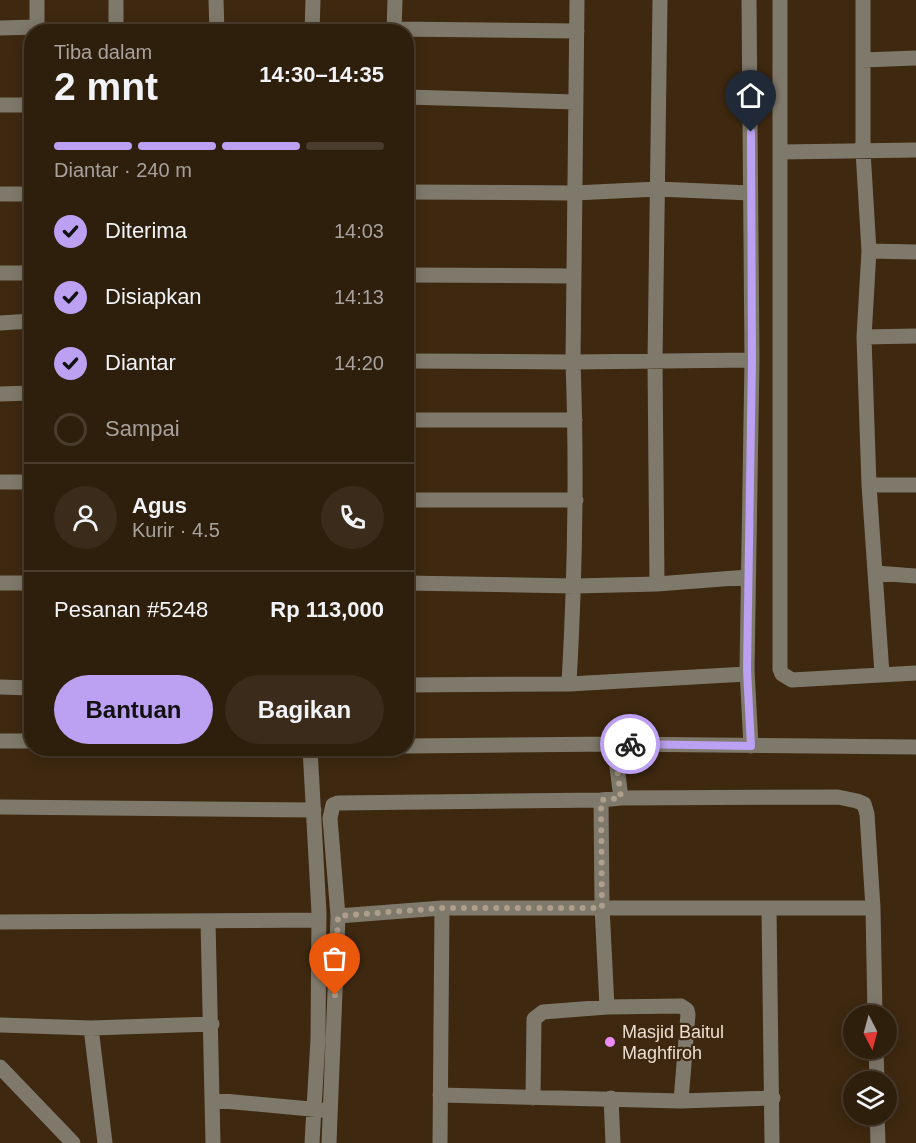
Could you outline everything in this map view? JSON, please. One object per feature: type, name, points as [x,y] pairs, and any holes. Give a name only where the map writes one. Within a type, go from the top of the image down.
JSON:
[{"type":"street","points":[[37,0],[37,24]]},
{"type":"street","points":[[116,0],[116,24]]},
{"type":"street","points":[[216,0],[217,24]]},
{"type":"street","points":[[312,24],[313,0]]},
{"type":"street","points":[[394,24],[395,0]]},
{"type":"street","points":[[569,684],[575,585],[576,500],[573,362],[577,0]]},
{"type":"street","points":[[657,584],[655,361],[660,0]]},
{"type":"street","points":[[749,0],[752,360],[747,674],[751,746]]},
{"type":"street","points":[[780,0],[780,669],[782,674],[792,680],[916,673]]},
{"type":"street","points":[[863,0],[863,151],[869,251],[864,337],[869,485],[882,674]]},
{"type":"street","points":[[0,28],[24,29]]},
{"type":"street","points":[[414,30],[577,32]]},
{"type":"street","points":[[863,60],[916,58]]},
{"type":"street","points":[[414,98],[576,102]]},
{"type":"street","points":[[0,105],[24,105]]},
{"type":"street","points":[[781,152],[916,150]]},
{"type":"street","points":[[414,192],[574,193],[658,189],[750,193]]},
{"type":"street","points":[[0,194],[24,194]]},
{"type":"street","points":[[869,251],[916,252]]},
{"type":"street","points":[[0,273],[24,273]]},
{"type":"street","points":[[414,274],[574,276]]},
{"type":"street","points":[[0,323],[24,322]]},
{"type":"street","points":[[864,337],[916,336]]},
{"type":"street","points":[[414,361],[752,360]]},
{"type":"street","points":[[0,394],[24,393]]},
{"type":"street","points":[[414,420],[575,420]]},
{"type":"street","points":[[0,482],[24,482]]},
{"type":"street","points":[[869,485],[916,485]]},
{"type":"street","points":[[414,500],[576,500]]},
{"type":"street","points":[[875,573],[916,576]]},
{"type":"street","points":[[414,583],[657,584],[748,577]]},
{"type":"street","points":[[0,583],[24,583]]},
{"type":"street","points":[[414,685],[569,684],[747,674]]},
{"type":"street","points":[[0,687],[24,688]]},
{"type":"street","points":[[0,741],[24,741]]},
{"type":"street","points":[[614,744],[621,798]]},
{"type":"street","points":[[414,746],[614,744],[916,747]]},
{"type":"street","points":[[311,756],[319,920],[318,1039],[312,1143]]},
{"type":"street","points":[[329,1143],[338,916],[330,818],[333,805],[338,803],[621,798],[838,798],[864,804],[867,814],[873,908],[875,1005]]},
{"type":"street","points":[[601,800],[602,908],[607,1007]]},
{"type":"street","points":[[0,807],[314,810]]},
{"type":"street","points":[[338,916],[442,908],[873,908]]},
{"type":"street","points":[[440,1143],[442,908]]},
{"type":"street","points":[[769,909],[772,1143]]},
{"type":"street","points":[[0,922],[319,920]]},
{"type":"street","points":[[208,921],[213,1143]]},
{"type":"street","points":[[533,1098],[534,1019],[538,1014],[607,1007],[681,1006],[687,1010],[681,1101]]},
{"type":"street","points":[[0,1025],[91,1028],[212,1024]]},
{"type":"street","points":[[91,1028],[105,1143]]},
{"type":"street","points":[[0,1067],[73,1143]]},
{"type":"street","points":[[440,1095],[681,1101],[773,1098]]},
{"type":"street","points":[[611,1098],[613,1143]]},
{"type":"street","points":[[213,1100],[331,1111]]},
{"type":"street","points":[[877,1125],[878,1143]]},
{"type":"way so far","points":[[335,995],[338,916],[442,908],[602,908],[601,800],[621,798],[614,744],[630,744]]},
{"type":"place","name":"Masjid Baitul Maghfiroh","points":[[610,1042]]},
{"type":"route","points":[[630,744],[751,746],[747,670],[752,360],[751,132]]}]
